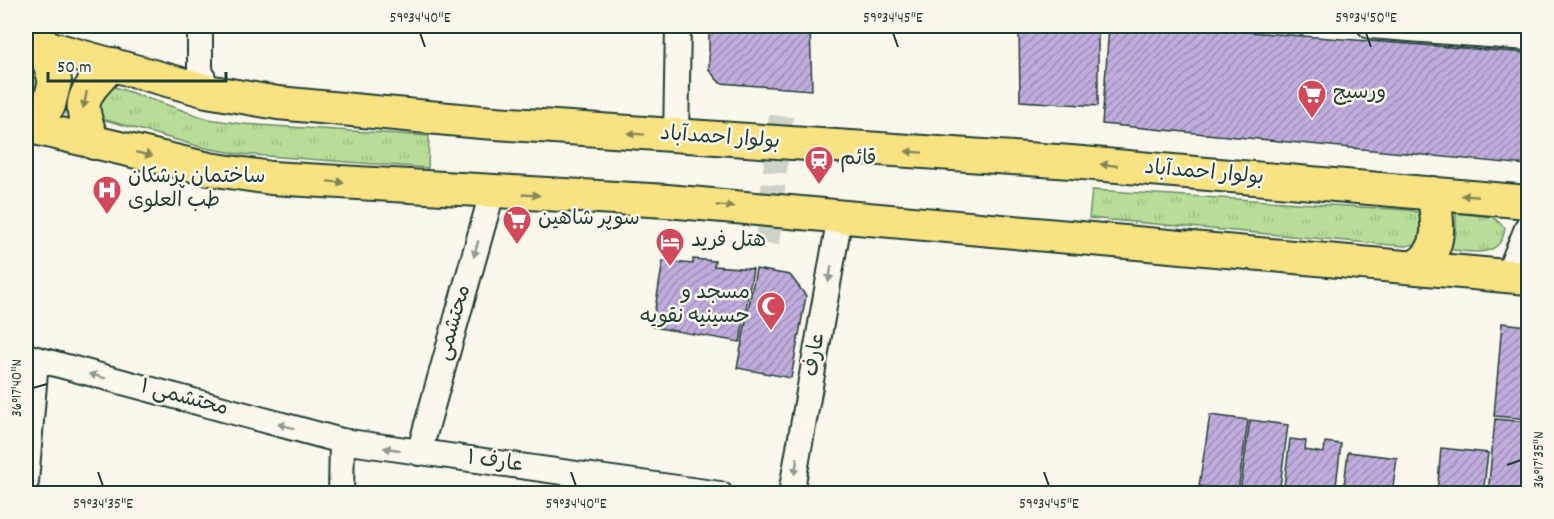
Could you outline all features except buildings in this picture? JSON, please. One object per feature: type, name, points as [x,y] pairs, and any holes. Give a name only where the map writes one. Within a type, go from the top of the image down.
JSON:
[{"type":"main road","name":"بولوار احمدآباد","points":[[35,44],[207,91],[278,103],[676,136],[1071,162],[1528,202]]},
{"type":"main road","points":[[26,120],[49,105],[55,81],[35,44]]},
{"type":"main road","points":[[94,143],[82,115],[88,90],[112,64]]},
{"type":"main road","points":[[26,126],[209,169],[272,178],[492,193],[667,201],[1416,266],[1518,278]]},
{"type":"main road","points":[[1416,266],[1426,261],[1437,240],[1439,222],[1433,193]]},
{"type":"street","points":[[200,26],[200,69],[207,91]]},
{"type":"street","points":[[676,136],[678,26]]},
{"type":"street","points":[[1370,26],[1528,38]]},
{"type":"street","name":"محتشمی","points":[[419,453],[492,193]]},
{"type":"street","name":"عارف","points":[[791,494],[840,216]]},
{"type":"street","points":[[1518,278],[1528,226]]},
{"type":"street","points":[[26,482],[31,358]]},
{"type":"street","name":"محتشمی ۱","points":[[31,358],[342,441]]},
{"type":"street","points":[[341,494],[342,441]]},
{"type":"street","name":"عارف ۱","points":[[342,441],[720,494]]},
{"type":"green space","points":[[26,64],[39,67],[44,91],[26,102]]},
{"type":"green space","points":[[112,86],[208,119],[242,124],[429,136],[428,168],[240,154],[205,148],[102,119],[98,109],[99,101]]},
{"type":"green space","points":[[1092,190],[1408,210],[1427,214],[1423,242],[1406,246],[1089,218]]},
{"type":"green space","points":[[1456,213],[1493,217],[1505,228],[1502,238],[1497,245],[1483,252],[1447,249],[1456,234]]},
{"type":"tunnel","points":[[767,244],[781,116]]},
{"type":"place","name":"ورسیج","points":[[1312,120]]},
{"type":"place","name":"قائم","points":[[819,186]]},
{"type":"place","name":"ساختمان پزشكان طب العلوى","points":[[107,216]]},
{"type":"place","name":"سوپر شاهین","points":[[517,246]]},
{"type":"place","name":"هتل فرید","points":[[670,268]]},
{"type":"place","name":"مسجد و حسینیه نقویه","points":[[771,332]]}]
